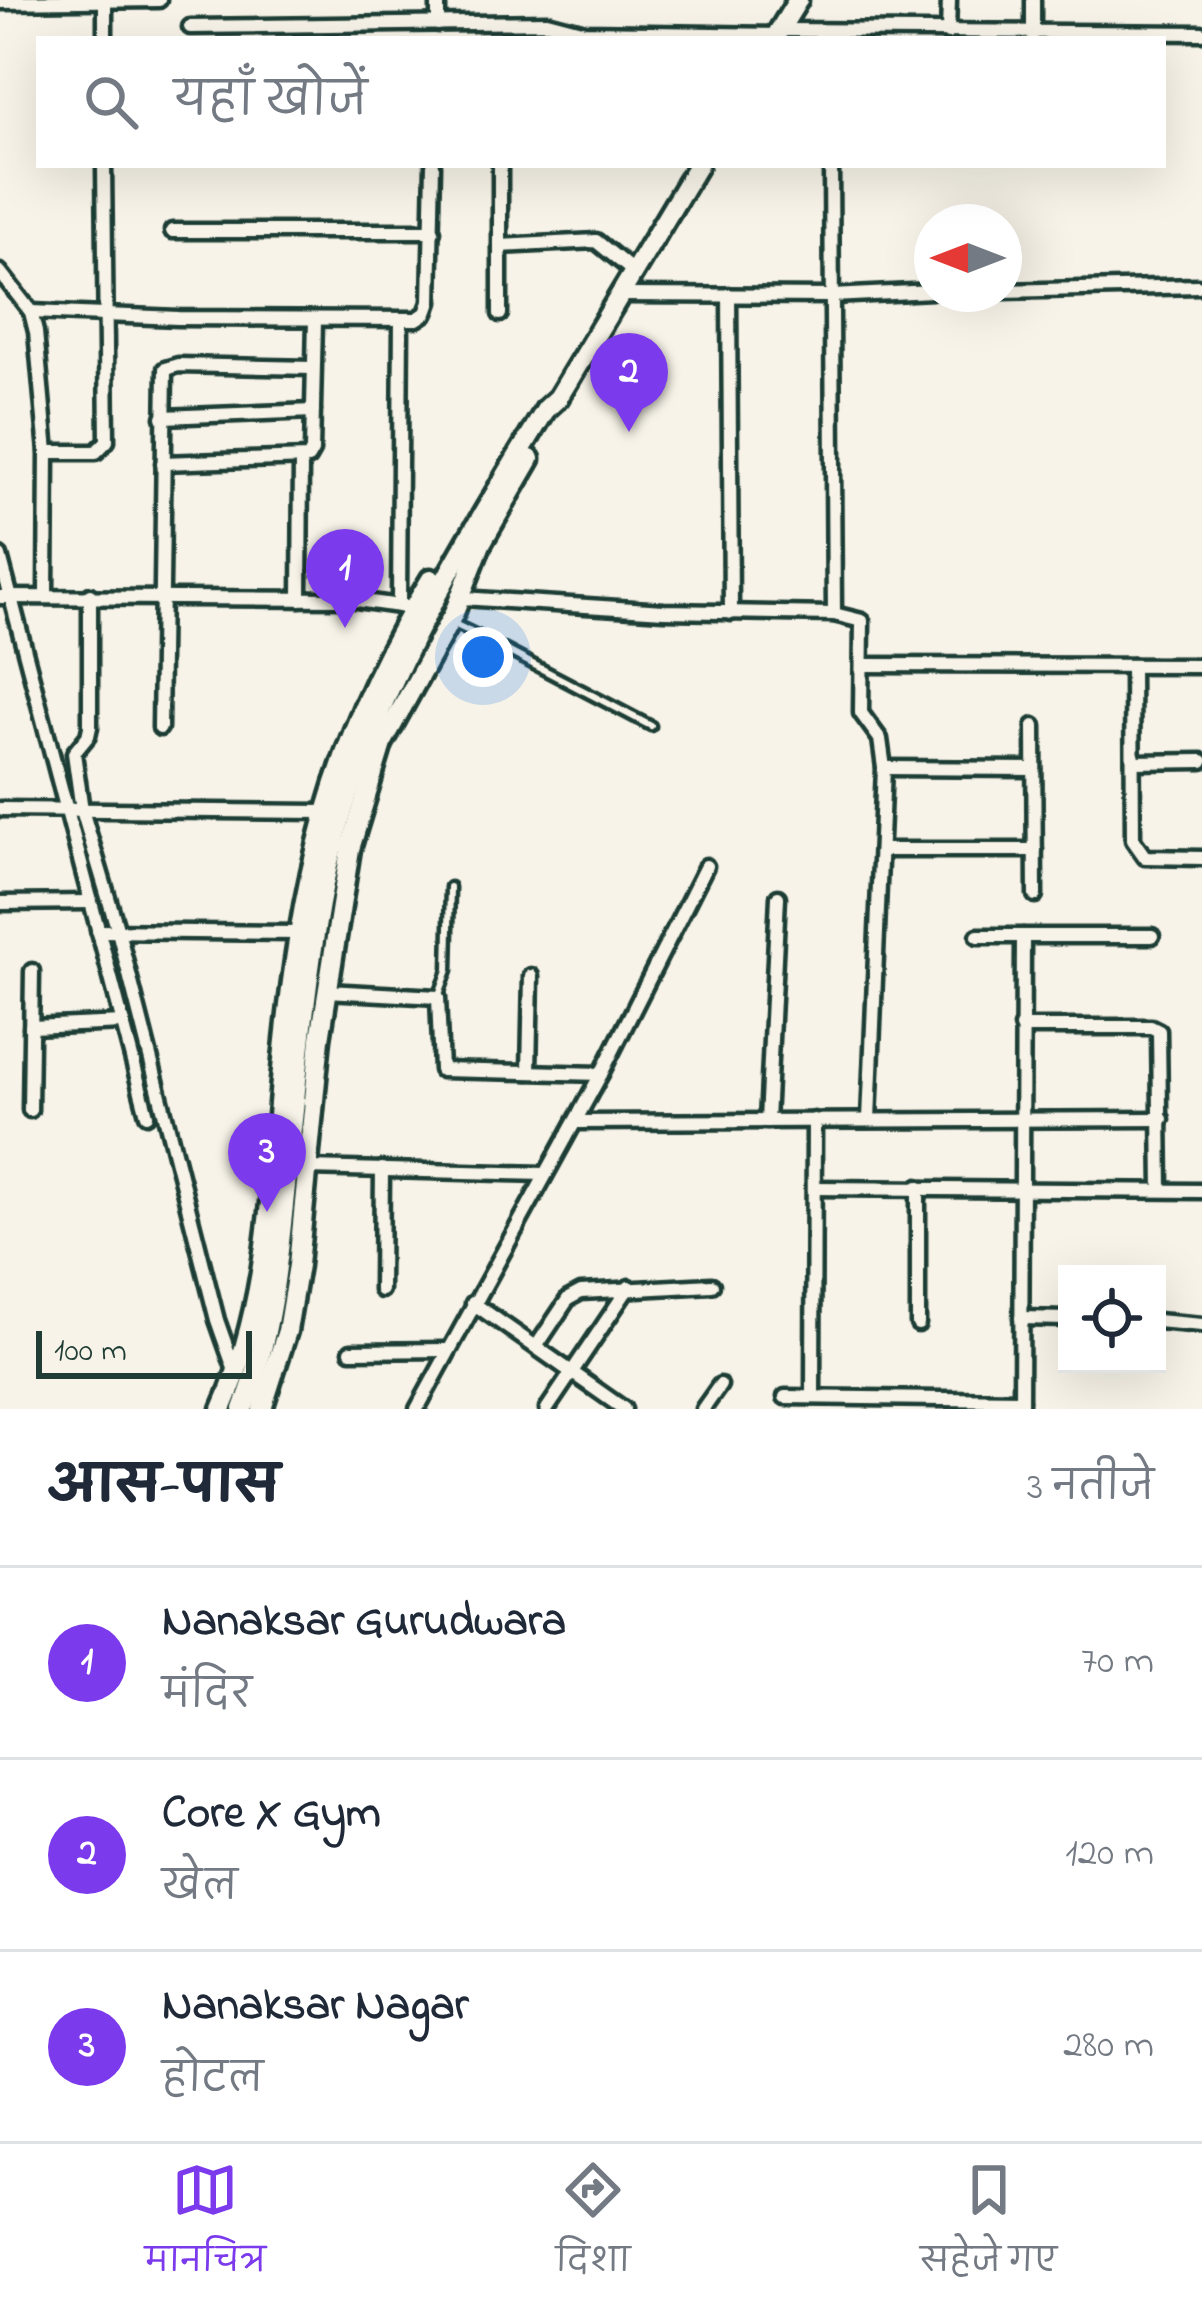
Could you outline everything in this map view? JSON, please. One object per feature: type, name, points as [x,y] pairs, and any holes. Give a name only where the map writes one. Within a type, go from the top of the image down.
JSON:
[{"type":"main road","points":[[777,35],[798,0]]},
{"type":"main road","points":[[414,609],[442,605],[475,540],[555,416],[558,398],[696,168]]},
{"type":"main road","points":[[262,1409],[287,1331],[327,991],[350,849],[375,766],[400,707],[462,598],[475,540]]},
{"type":"main road","points":[[222,1409],[261,1276],[299,933],[323,812],[354,723],[414,609]]},
{"type":"main road","points":[[243,1409],[258,1365],[277,1270],[321,901],[351,782],[414,609]]},
{"type":"street","points":[[0,2],[159,0]]},
{"type":"street","points":[[434,29],[438,0]]},
{"type":"street","points":[[948,34],[949,0]]},
{"type":"street","points":[[1033,0],[1033,34]]},
{"type":"street","points":[[105,4],[105,36]]},
{"type":"street","points":[[499,22],[499,36]]},
{"type":"street","points":[[190,28],[434,29],[499,22],[558,23],[585,32],[826,36],[1202,33]]},
{"type":"street","points":[[47,452],[96,452],[107,441],[104,168]]},
{"type":"street","points":[[31,311],[417,319],[430,302],[433,168]]},
{"type":"street","points":[[500,168],[500,314]]},
{"type":"street","points":[[831,168],[834,614]]},
{"type":"street","points":[[172,231],[433,231]]},
{"type":"street","points":[[500,246],[596,241],[634,272]]},
{"type":"street","points":[[0,272],[31,311],[47,452],[46,595]]},
{"type":"street","points":[[1022,291],[1198,286]]},
{"type":"street","points":[[620,295],[914,292]]},
{"type":"street","points":[[729,295],[731,613]]},
{"type":"street","points":[[163,463],[311,456],[315,320]]},
{"type":"street","points":[[6,597],[300,599],[414,609],[400,321]]},
{"type":"street","points":[[160,728],[163,376],[170,366],[313,368]]},
{"type":"street","points":[[163,417],[313,411]]},
{"type":"street","points":[[300,599],[301,460]]},
{"type":"street","points":[[0,556],[6,597],[145,1107],[160,1096]]},
{"type":"street","points":[[90,596],[90,727],[74,753],[82,810],[118,931],[217,1320],[236,1373]]},
{"type":"street","points":[[462,598],[834,614],[862,621],[861,713],[880,740],[884,768],[869,1119]]},
{"type":"street","points":[[863,664],[1202,666]]},
{"type":"street","points":[[1132,666],[1133,840],[1137,852],[1156,859],[1202,858]]},
{"type":"street","points":[[1034,726],[1036,895]]},
{"type":"street","points":[[1133,762],[1202,761]]},
{"type":"street","points":[[884,768],[1034,769]]},
{"type":"street","points":[[0,809],[323,812]]},
{"type":"street","points":[[881,850],[1035,850]]},
{"type":"street","points":[[417,1409],[576,1122],[706,866]]},
{"type":"street","points":[[767,1121],[778,897]]},
{"type":"street","points":[[0,903],[90,902]]},
{"type":"street","points":[[98,931],[299,933]]},
{"type":"street","points":[[977,936],[1152,936]]},
{"type":"street","points":[[785,1397],[1021,1404],[1023,936]]},
{"type":"street","points":[[29,1110],[32,971]]},
{"type":"street","points":[[529,1072],[531,976]]},
{"type":"street","points":[[327,991],[439,997],[441,1070],[601,1074]]},
{"type":"street","points":[[31,1027],[123,1023]]},
{"type":"street","points":[[1021,1027],[1151,1027],[1159,1031],[1161,1190]]},
{"type":"street","points":[[576,1122],[1162,1119]]},
{"type":"street","points":[[813,1396],[814,1120]]},
{"type":"street","points":[[308,1168],[544,1174]]},
{"type":"street","points":[[381,1290],[382,1169]]},
{"type":"street","points":[[918,1187],[918,1324]]},
{"type":"street","points":[[814,1188],[1202,1191]]},
{"type":"street","points":[[536,1347],[568,1299],[581,1292],[712,1285]]},
{"type":"street","points":[[547,1409],[629,1287]]},
{"type":"street","points":[[473,1303],[624,1409]]},
{"type":"street","points":[[1021,1318],[1058,1319]]},
{"type":"street","points":[[1166,1322],[1202,1324]]},
{"type":"street","points":[[351,1351],[448,1350]]},
{"type":"street","points":[[704,1409],[720,1384]]},
{"type":"lane","points":[[449,621],[481,637]]},
{"type":"lane","points":[[496,645],[651,726]]},
{"type":"lane","points":[[439,997],[448,970],[450,886]]},
{"type":"place","name":"Core X Gym","points":[[629,432]]},
{"type":"place","name":"Nanaksar Gurudwara","points":[[345,628]]},
{"type":"place","name":"Nanaksar Nagar","points":[[267,1212]]}]
